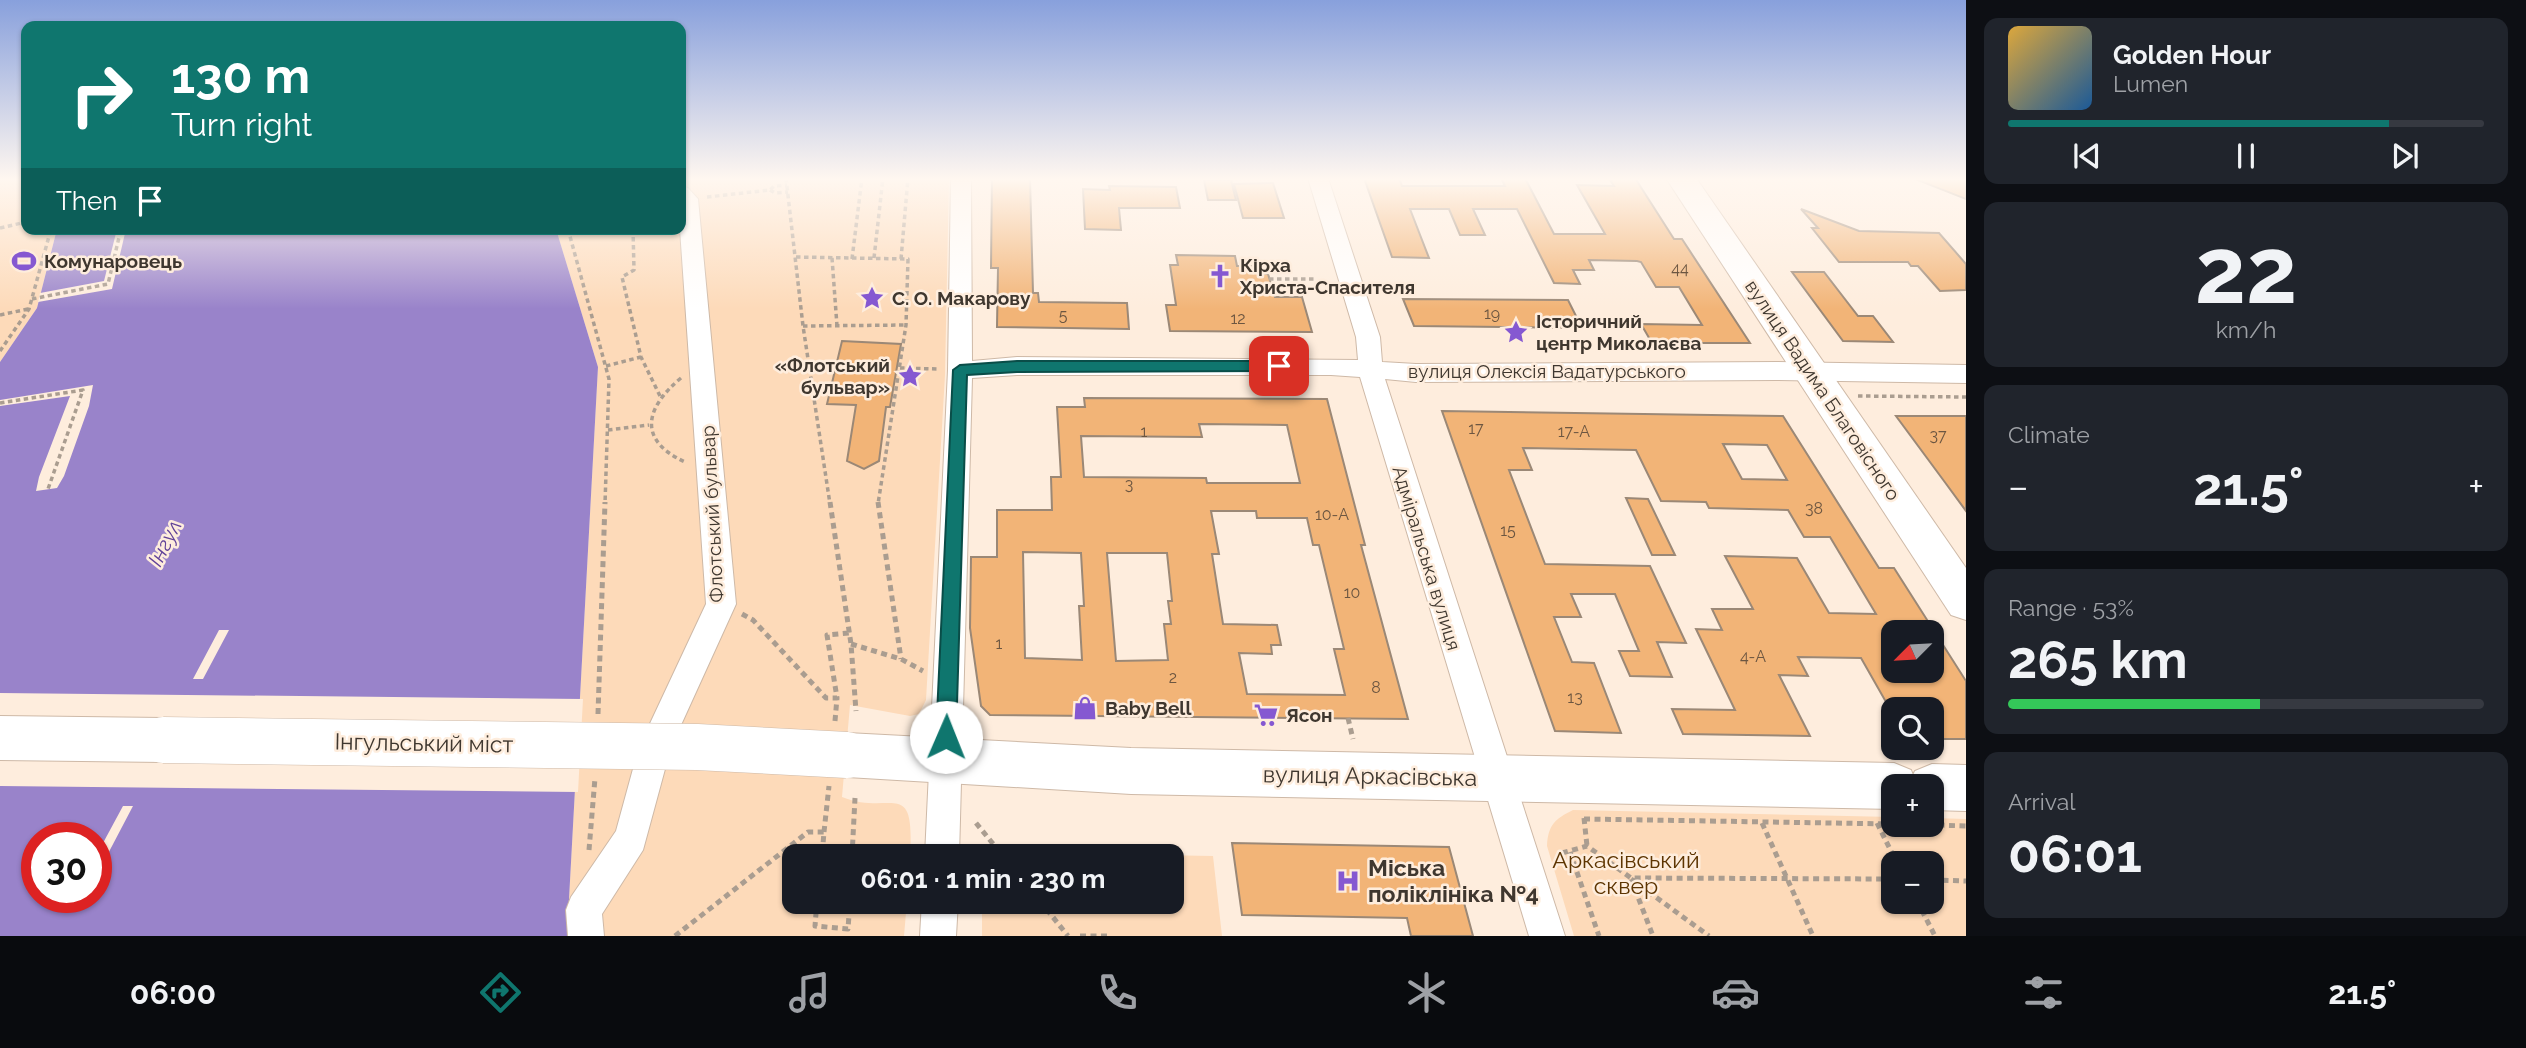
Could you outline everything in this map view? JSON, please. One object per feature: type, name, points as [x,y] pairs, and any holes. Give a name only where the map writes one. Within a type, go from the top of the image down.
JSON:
[{"type":"main road","name":"вулиця Вадима Благовісного","points":[[1710,222],[1966,601]]},
{"type":"main road","name":"Інгульський міст","points":[[0,738],[697,747],[853,755]]},
{"type":"main road","name":"вулиця Аркасівська","points":[[853,755],[946,758],[1131,771],[1496,779],[1881,805]]},
{"type":"main road","points":[[1944,787],[1966,788]]},
{"type":"street","name":"Флотський бульвар","points":[[586,936],[584,910],[631,838],[655,747],[721,604],[688,222]]},
{"type":"street","points":[[942,844],[960,370],[961,222]]},
{"type":"street","name":"Адміральська вулиця","points":[[1332,222],[1368,337],[1370,368],[1547,936]]},
{"type":"street","name":"вулиця Олексія Вадатурського","points":[[960,370],[1017,366],[1370,368],[1416,373],[1810,371],[1966,374]]},
{"type":"street","points":[[938,936],[939,914]]},
{"type":"path","points":[[792,222],[803,326],[851,644],[852,844]]},
{"type":"path","points":[[852,258],[857,222]]},
{"type":"path","points":[[874,258],[878,222]]},
{"type":"path","points":[[901,259],[904,222]]},
{"type":"path","points":[[0,228],[21,223]]},
{"type":"path","points":[[0,351],[29,309],[49,235]]},
{"type":"path","points":[[32,299],[108,284],[120,235]]},
{"type":"path","points":[[570,235],[609,379],[598,726]]},
{"type":"path","points":[[633,235],[634,270],[622,277],[641,357],[660,396]]},
{"type":"path","points":[[796,257],[908,259],[906,325],[878,503],[901,659]]},
{"type":"path","points":[[832,258],[836,326]]},
{"type":"path","points":[[1269,279],[1315,279]]},
{"type":"path","points":[[0,315],[29,309]]},
{"type":"path","points":[[803,326],[906,325]]},
{"type":"path","points":[[606,366],[641,357]]},
{"type":"path","points":[[702,368],[679,379],[660,396],[652,408],[649,425],[665,452],[681,461],[710,468]]},
{"type":"path","points":[[900,368],[960,370]]},
{"type":"path","points":[[0,403],[83,390],[48,489]]},
{"type":"path","points":[[1866,406],[1858,396],[1966,397]]},
{"type":"path","points":[[608,430],[649,425]]},
{"type":"path","points":[[753,620],[826,698],[837,698],[827,635],[849,632]]},
{"type":"path","points":[[851,644],[901,659],[923,671]]},
{"type":"path","points":[[1348,719],[1353,739]]},
{"type":"path","points":[[588,860],[597,766]]},
{"type":"path","points":[[1584,819],[1762,823],[1881,806]]},
{"type":"path","points":[[976,823],[993,844]]},
{"type":"path","points":[[1762,823],[1813,936]]},
{"type":"path","points":[[1944,825],[1966,826]]},
{"type":"path","points":[[793,844],[808,832],[824,832],[823,844]]},
{"type":"path","points":[[1562,853],[1587,846],[1709,936]]},
{"type":"path","points":[[676,936],[782,852]]},
{"type":"path","points":[[1570,852],[1599,936]]},
{"type":"path","points":[[1631,878],[1881,879]]},
{"type":"path","points":[[1631,878],[1653,936]]},
{"type":"path","points":[[1944,880],[1966,881]]},
{"type":"path","points":[[816,914],[815,926],[848,929],[849,914]]},
{"type":"path","points":[[1050,914],[1068,936]]},
{"type":"path","points":[[1923,914],[1934,936]]},
{"type":"path","points":[[1080,936],[1108,936]]},
{"type":"green space","name":"Комунаровець","points":[[0,222],[21,222],[21,235],[55,235],[37,308],[0,362]]},
{"type":"green space","points":[[686,222],[948,222],[945,375],[926,700],[919,714],[910,716],[850,705],[842,797],[859,802],[904,807],[911,831],[910,844],[782,844],[782,914],[906,914],[904,936],[567,936],[598,367],[558,235],[686,235]]},
{"type":"green space","name":"Аркасівський сквер","points":[[1573,810],[1881,817],[1881,837],[1944,837],[1944,818],[1966,819],[1966,936],[1574,936],[1547,846],[1549,833],[1557,820]]},
{"type":"green space","points":[[1184,855],[1213,856],[1222,936],[982,936],[982,914],[1184,914]]},
{"type":"water","name":"Інгул","points":[[55,235],[558,235],[598,367],[567,936],[0,936],[0,362],[37,308]]},
{"type":"pier","points":[[116,235],[125,235],[112,289],[38,302],[40,293],[104,281]]},
{"type":"pier","points":[[93,385],[89,406],[64,476],[57,488],[36,491],[70,396],[0,406],[0,400]]},
{"type":"pier","points":[[219,630],[229,630],[203,679],[193,679]]},
{"type":"pier","points":[[0,693],[583,699],[578,792],[0,786]]},
{"type":"pier","points":[[123,806],[133,806],[112,846],[112,826]]},
{"type":"building","points":[[992,222],[1031,222],[1033,293],[1038,293],[1039,302],[1127,303],[1129,329],[997,327],[998,268],[991,268]]},
{"type":"building","points":[[1085,222],[1120,222],[1121,230],[1085,229]]},
{"type":"building","points":[[1379,222],[1415,222],[1429,258],[1392,257]]},
{"type":"building","points":[[1454,222],[1479,222],[1485,235],[1460,235]]},
{"type":"building","points":[[1523,222],[1548,222],[1554,234],[1605,234],[1598,222],[1663,222],[1674,239],[1682,239],[1750,343],[1652,343],[1641,324],[1702,325],[1679,287],[1656,287],[1641,262],[1589,260],[1594,270],[1573,270],[1580,284],[1554,283]]},
{"type":"building","points":[[1812,222],[1834,222],[1859,231],[1939,233],[1966,264],[1966,290],[1940,291],[1918,266],[1911,266],[1908,262],[1839,262],[1812,228],[1818,228]]},
{"type":"building","points":[[1176,255],[1235,256],[1237,266],[1257,266],[1259,273],[1268,274],[1275,297],[1302,297],[1312,332],[1170,331],[1166,305],[1176,305],[1170,265],[1178,265]]},
{"type":"building","points":[[1792,272],[1824,272],[1858,316],[1873,316],[1893,342],[1843,341]]},
{"type":"building","points":[[1403,299],[1568,300],[1582,328],[1414,326]]},
{"type":"building","points":[[842,341],[901,344],[890,407],[886,407],[879,461],[864,469],[847,461],[856,405],[827,404]]},
{"type":"building","points":[[1084,398],[1327,399],[1365,545],[1361,545],[1408,719],[990,715],[981,706],[970,628],[971,557],[997,557],[997,510],[1052,510],[1051,477],[1061,477],[1057,407],[1085,407]],"holes":[[[1199,424],[1287,425],[1300,483],[1207,483],[1206,478],[1084,477],[1081,436],[1202,437]],[[1211,511],[1256,511],[1257,518],[1307,518],[1313,545],[1319,545],[1344,649],[1334,649],[1345,695],[1247,694],[1239,653],[1272,654],[1271,645],[1281,645],[1277,625],[1223,624],[1212,554],[1219,554]],[[1023,552],[1081,553],[1084,606],[1079,606],[1082,660],[1025,658]],[[1107,553],[1167,553],[1172,601],[1168,601],[1171,624],[1164,624],[1168,660],[1116,661]]]},
{"type":"building","points":[[1442,411],[1783,416],[1879,568],[1894,568],[1927,620],[1881,620],[1881,683],[1944,683],[1944,646],[1966,681],[1966,739],[1944,739],[1944,697],[1883,697],[1861,658],[1798,657],[1808,676],[1779,675],[1810,736],[1683,734],[1672,709],[1735,710],[1696,629],[1722,630],[1712,609],[1753,609],[1725,556],[1797,558],[1829,613],[1876,614],[1830,537],[1804,537],[1788,510],[1709,508],[1706,502],[1661,501],[1636,450],[1523,448],[1532,470],[1509,470],[1545,564],[1650,566],[1686,643],[1657,642],[1672,677],[1630,676],[1619,651],[1639,651],[1615,594],[1571,594],[1581,617],[1554,617],[1572,662],[1594,663],[1621,733],[1555,731]],"holes":[[[1723,444],[1767,445],[1787,480],[1742,479]]]},
{"type":"building","points":[[1896,416],[1966,416],[1966,511],[1944,481]]},
{"type":"building","points":[[1626,498],[1648,499],[1675,555],[1652,555]]},
{"type":"building","name":"Міська поліклініка №4","points":[[1232,843],[1449,847],[1473,936],[1411,936],[1407,918],[1242,915]]},
{"type":"place","name":"Комунаровець","points":[[24,261]]},
{"type":"place","name":"Кірха Христа-Спасителя","points":[[1220,276]]},
{"type":"place","name":"С. О. Макарову","points":[[872,298]]},
{"type":"place","name":"Історичний центр Миколаєва","points":[[1516,332]]},
{"type":"place","name":"«Флотський бульвар»","points":[[910,376]]},
{"type":"place","name":"Baby Bell","points":[[1085,708]]},
{"type":"place","name":"Ясон","points":[[1266,715]]},
{"type":"place","name":"Міська поліклініка №4","points":[[1348,881]]},
{"type":"route","points":[[946,737],[960,370],[1017,366],[1279,366]]}]
